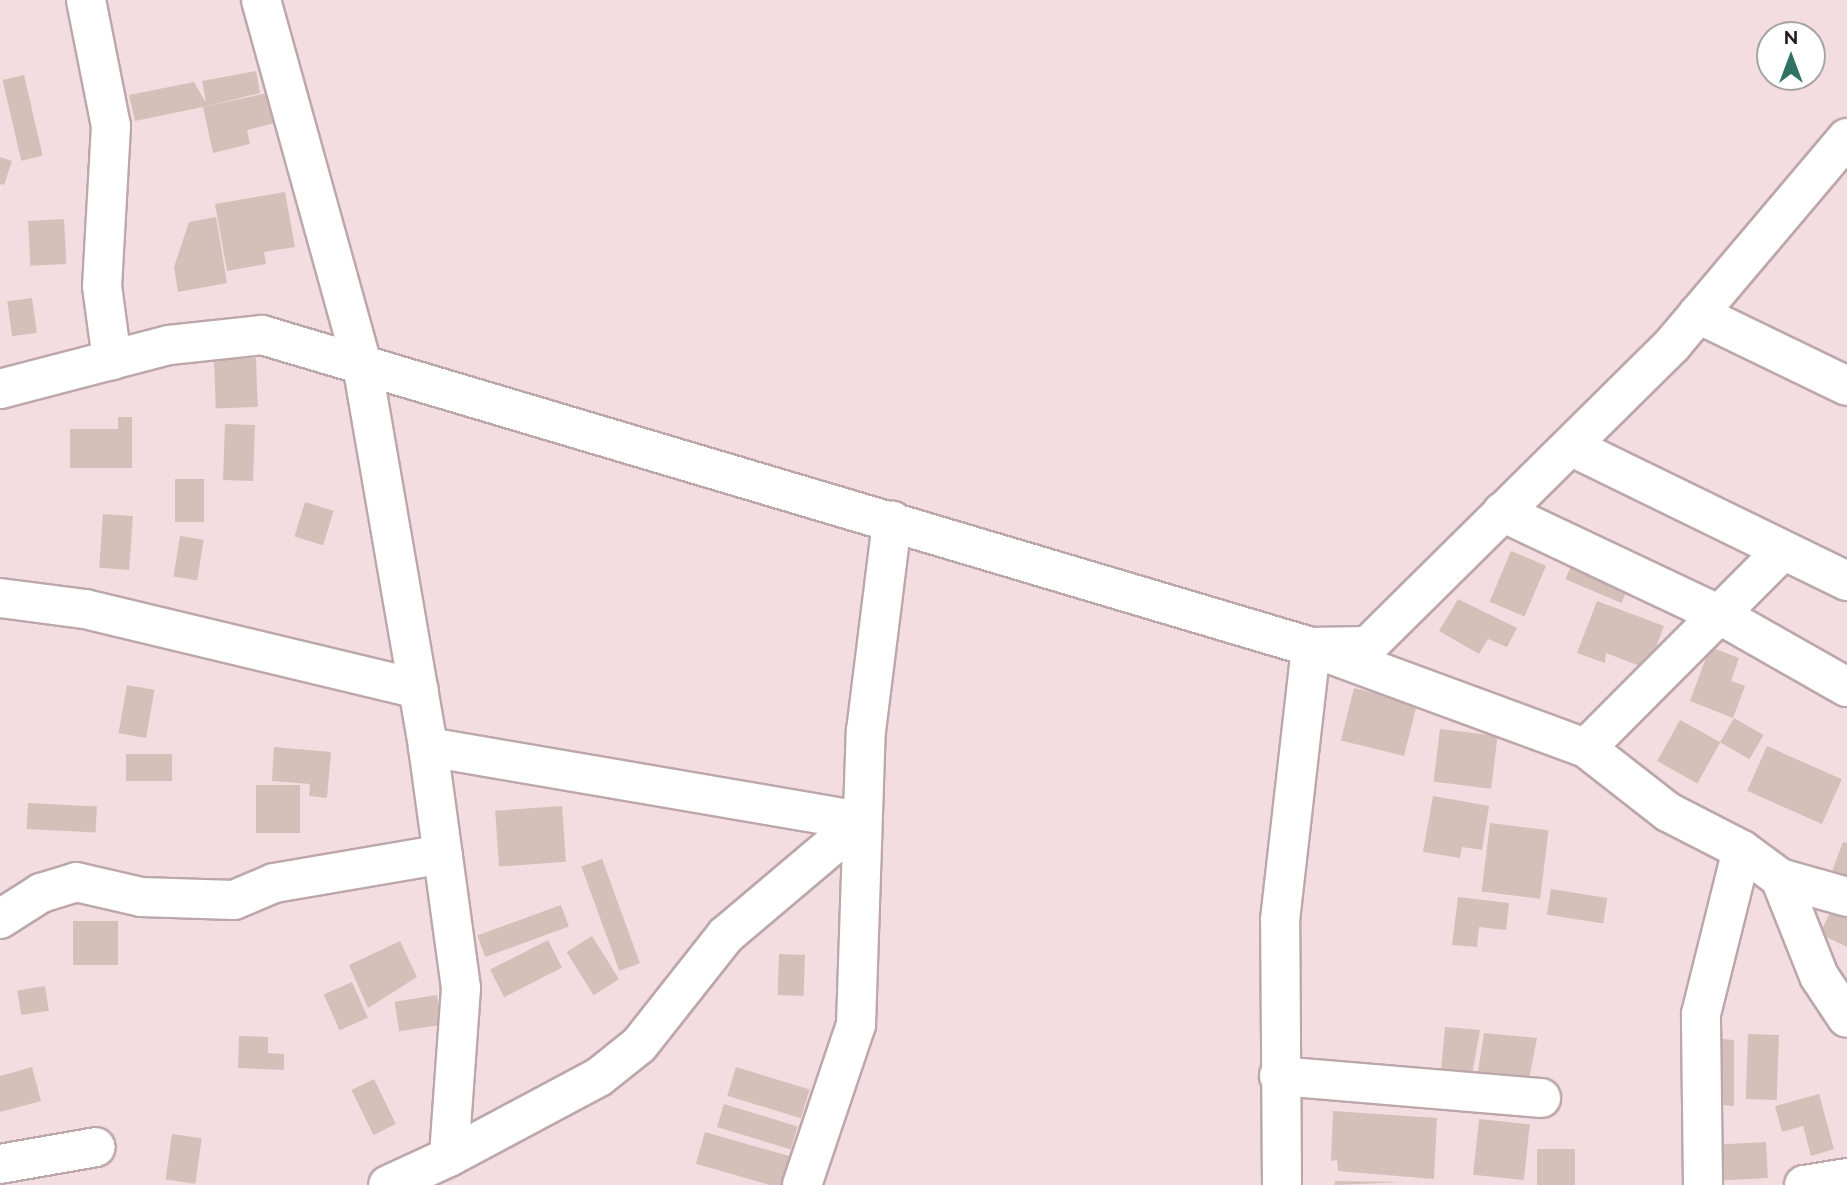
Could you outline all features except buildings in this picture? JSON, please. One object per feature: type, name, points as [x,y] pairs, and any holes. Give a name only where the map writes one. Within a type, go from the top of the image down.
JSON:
[{"type":"street","points":[[86,0],[111,126],[102,286],[112,360]]},
{"type":"street","points":[[261,0],[362,364],[419,690],[461,988],[449,1157]]},
{"type":"street","points":[[1311,647],[1368,646],[1502,512],[1572,447],[1698,314],[1847,138]]},
{"type":"street","points":[[1698,314],[1847,386]]},
{"type":"street","points":[[0,389],[169,345],[262,335],[1311,647],[1586,748],[1668,812],[1742,850],[1780,878],[1847,897]]},
{"type":"street","points":[[1572,447],[1847,581]]},
{"type":"street","points":[[1502,512],[1720,615],[1847,687]]},
{"type":"street","points":[[802,1185],[856,1025],[861,821],[892,521]]},
{"type":"street","points":[[1586,748],[1782,551]]},
{"type":"street","points":[[0,598],[85,608],[419,690]]},
{"type":"street","points":[[1282,1185],[1279,1076],[1280,920],[1311,647]]},
{"type":"street","points":[[428,747],[861,821]]},
{"type":"street","points":[[388,1185],[449,1157],[599,1077],[639,1045],[726,935],[861,821]]},
{"type":"street","points":[[1703,1185],[1701,1014],[1742,850]]},
{"type":"street","points":[[0,919],[41,892],[76,882],[141,897],[234,900],[274,883],[443,854]]},
{"type":"street","points":[[1780,878],[1819,976],[1847,1018]]},
{"type":"street","points":[[1279,1076],[1541,1098]]},
{"type":"street","points":[[11,1170],[96,1147]]},
{"type":"street","points":[[1804,1185],[1847,1178]]}]
